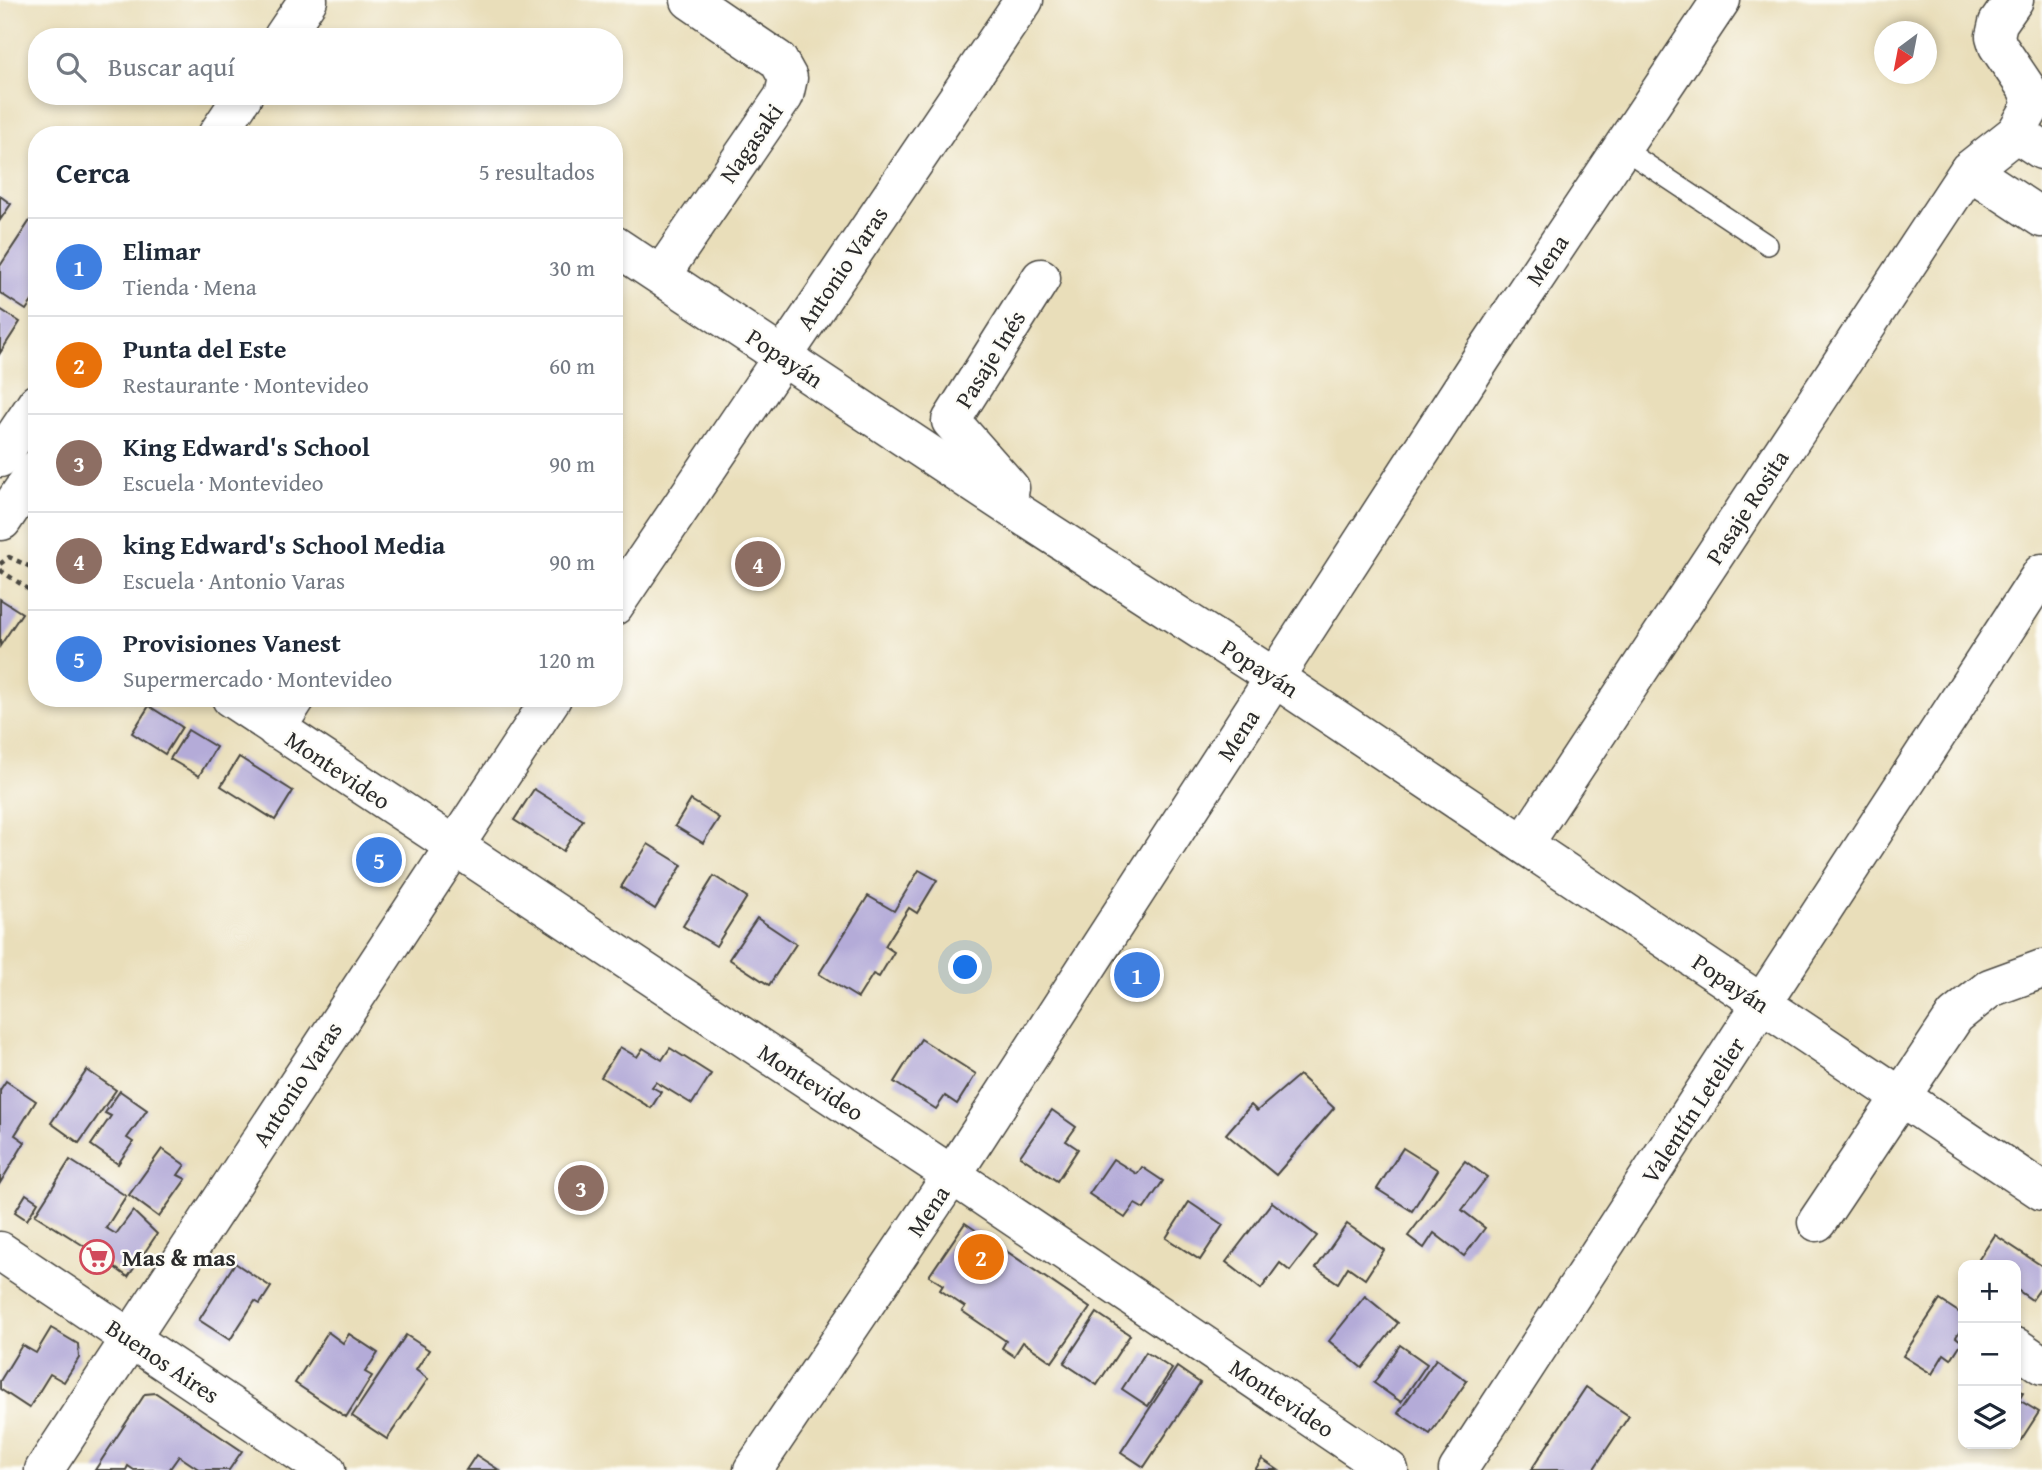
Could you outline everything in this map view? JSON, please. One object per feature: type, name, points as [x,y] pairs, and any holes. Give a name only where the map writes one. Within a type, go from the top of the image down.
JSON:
[{"type":"street","points":[[289,28],[308,0]]},
{"type":"street","name":"Nagasaki","points":[[660,275],[784,96],[788,78],[778,60],[691,0]]},
{"type":"street","name":"Antonio Varas","points":[[623,593],[1024,0]]},
{"type":"street","name":"Mena","points":[[753,1470],[952,1175],[1475,368],[1721,0]]},
{"type":"street","points":[[2014,0],[1998,23],[1996,36],[1998,46],[2027,89],[2032,105],[2029,142]]},
{"type":"street","points":[[223,126],[237,105]]},
{"type":"street","name":"Pasaje Rosita","points":[[1524,844],[1969,170],[2029,142]]},
{"type":"street","points":[[1969,170],[2042,218]]},
{"type":"street","name":"Popayán","points":[[623,252],[1007,506],[1275,678],[2042,1191]]},
{"type":"street","name":"Pasaje Inés","points":[[1007,506],[1010,488],[951,421],[1041,278]]},
{"type":"street","points":[[0,458],[28,416]]},
{"type":"street","points":[[0,520],[2,521],[28,483]]},
{"type":"street","name":"Valentín Letelier","points":[[1458,1470],[2042,573]]},
{"type":"street","name":"Montevideo","points":[[264,707],[286,713],[452,847],[952,1175],[1389,1470]]},
{"type":"street","name":"Antonio Varas","points":[[44,1470],[546,707]]},
{"type":"street","points":[[1817,1222],[1955,1016],[1990,988],[2042,969]]},
{"type":"street","name":"Buenos Aires","points":[[0,1251],[326,1470]]},
{"type":"lane","points":[[1622,148],[1768,245]]},
{"type":"path","points":[[0,564],[9,557],[28,566]]},
{"type":"path","points":[[0,570],[28,589]]},
{"type":"building","points":[[0,196],[11,204],[0,220]]},
{"type":"building","points":[[28,224],[26,310],[0,293],[0,266]]},
{"type":"building","points":[[0,309],[20,322],[0,353]]},
{"type":"building","points":[[0,599],[22,613],[0,646]]},
{"type":"building","points":[[148,707],[182,727],[165,754],[132,733]]},
{"type":"building","points":[[188,730],[216,747],[199,776],[170,759]]},
{"type":"building","points":[[239,757],[293,791],[275,820],[221,786]]},
{"type":"building","points":[[534,789],[583,820],[563,851],[514,820]]},
{"type":"building","points":[[691,800],[719,818],[703,843],[675,826]]},
{"type":"building","points":[[648,844],[682,865],[655,909],[621,887]]},
{"type":"building","points":[[919,870],[937,880],[917,913],[909,908],[885,946],[894,952],[879,977],[873,974],[858,998],[819,974],[868,896],[894,911]]},
{"type":"building","points":[[714,876],[747,897],[716,946],[683,926]]},
{"type":"building","points":[[757,918],[796,944],[769,985],[729,959]]},
{"type":"building","points":[[921,1039],[976,1074],[957,1104],[945,1096],[936,1109],[894,1082]]},
{"type":"building","points":[[620,1047],[637,1057],[643,1048],[662,1060],[670,1048],[711,1074],[692,1104],[656,1082],[652,1087],[661,1092],[651,1108],[601,1077]]},
{"type":"building","points":[[87,1070],[116,1090],[79,1143],[51,1123]]},
{"type":"building","points":[[1299,1075],[1334,1108],[1276,1175],[1226,1134],[1251,1105],[1257,1111]]},
{"type":"building","points":[[6,1081],[36,1101],[15,1135],[25,1142],[0,1183],[0,1090]]},
{"type":"building","points":[[120,1091],[147,1110],[127,1138],[133,1142],[118,1164],[91,1145],[111,1116],[105,1113]]},
{"type":"building","points":[[1052,1110],[1076,1127],[1066,1141],[1078,1149],[1057,1181],[1020,1156]]},
{"type":"building","points":[[1403,1148],[1438,1170],[1412,1211],[1377,1189]]},
{"type":"building","points":[[162,1149],[185,1165],[178,1175],[186,1179],[159,1217],[129,1195]]},
{"type":"building","points":[[1113,1159],[1137,1174],[1142,1167],[1163,1181],[1144,1209],[1135,1204],[1125,1218],[1089,1194]]},
{"type":"building","points":[[70,1160],[126,1196],[106,1228],[116,1234],[133,1211],[157,1234],[128,1277],[35,1215]]},
{"type":"building","points":[[1465,1161],[1487,1177],[1462,1210],[1485,1228],[1464,1256],[1434,1233],[1424,1248],[1408,1236]]},
{"type":"building","points":[[26,1194],[38,1202],[27,1220],[15,1212]]},
{"type":"building","points":[[1189,1202],[1223,1225],[1200,1260],[1166,1238]]},
{"type":"building","points":[[1272,1202],[1317,1236],[1290,1271],[1280,1263],[1261,1289],[1226,1262]]},
{"type":"building","points":[[965,1223],[1090,1308],[1052,1362],[1023,1342],[1014,1356],[1002,1348],[1006,1341],[962,1311],[965,1307],[940,1290],[943,1285],[929,1276]]},
{"type":"building","points":[[1347,1224],[1384,1250],[1365,1279],[1348,1267],[1338,1283],[1316,1268]]},
{"type":"building","points":[[1995,1235],[2042,1266],[2042,1286],[2032,1300],[2021,1292],[2021,1260],[1978,1260]]},
{"type":"building","points":[[235,1263],[271,1287],[260,1304],[255,1301],[230,1340],[199,1320]]},
{"type":"building","points":[[1365,1296],[1398,1323],[1362,1368],[1329,1341]]},
{"type":"building","points":[[1940,1300],[1958,1312],[1958,1348],[1951,1359],[1944,1354],[1932,1374],[1903,1356]]},
{"type":"building","points":[[1097,1313],[1130,1335],[1097,1385],[1064,1363]]},
{"type":"building","points":[[51,1328],[78,1344],[79,1358],[64,1382],[50,1374],[29,1408],[0,1389],[0,1381],[22,1345],[36,1353]]},
{"type":"building","points":[[328,1332],[343,1343],[349,1334],[378,1353],[365,1372],[372,1376],[346,1417],[295,1383]]},
{"type":"building","points":[[406,1335],[429,1350],[416,1370],[428,1379],[387,1439],[352,1416]]},
{"type":"building","points":[[1400,1345],[1427,1364],[1401,1402],[1374,1383]]},
{"type":"building","points":[[1146,1352],[1172,1369],[1148,1406],[1122,1389]]},
{"type":"building","points":[[1436,1359],[1467,1381],[1430,1434],[1398,1413]]},
{"type":"building","points":[[1177,1367],[1200,1383],[1144,1467],[1121,1452]]},
{"type":"building","points":[[1586,1387],[1629,1416],[1593,1470],[1531,1470]]},
{"type":"building","points":[[156,1393],[242,1451],[229,1470],[200,1470],[179,1456],[169,1470],[134,1470],[128,1466],[126,1470],[95,1470],[145,1394]]},
{"type":"building","points":[[2021,1401],[2039,1412],[2021,1440]]},
{"type":"building","points":[[476,1455],[499,1470],[466,1470]]},
{"type":"building","points":[[1262,1459],[1278,1470],[1255,1470]]},
{"type":"place","name":"king Edward's School Media","points":[[758,564]]},
{"type":"place","name":"Provisiones Vanest","points":[[379,860]]},
{"type":"place","name":"Elimar","points":[[1137,975]]},
{"type":"place","name":"King Edward's School","points":[[581,1188]]},
{"type":"place","name":"Mas & mas","points":[[97,1257]]},
{"type":"place","name":"Punta del Este","points":[[981,1257]]}]
